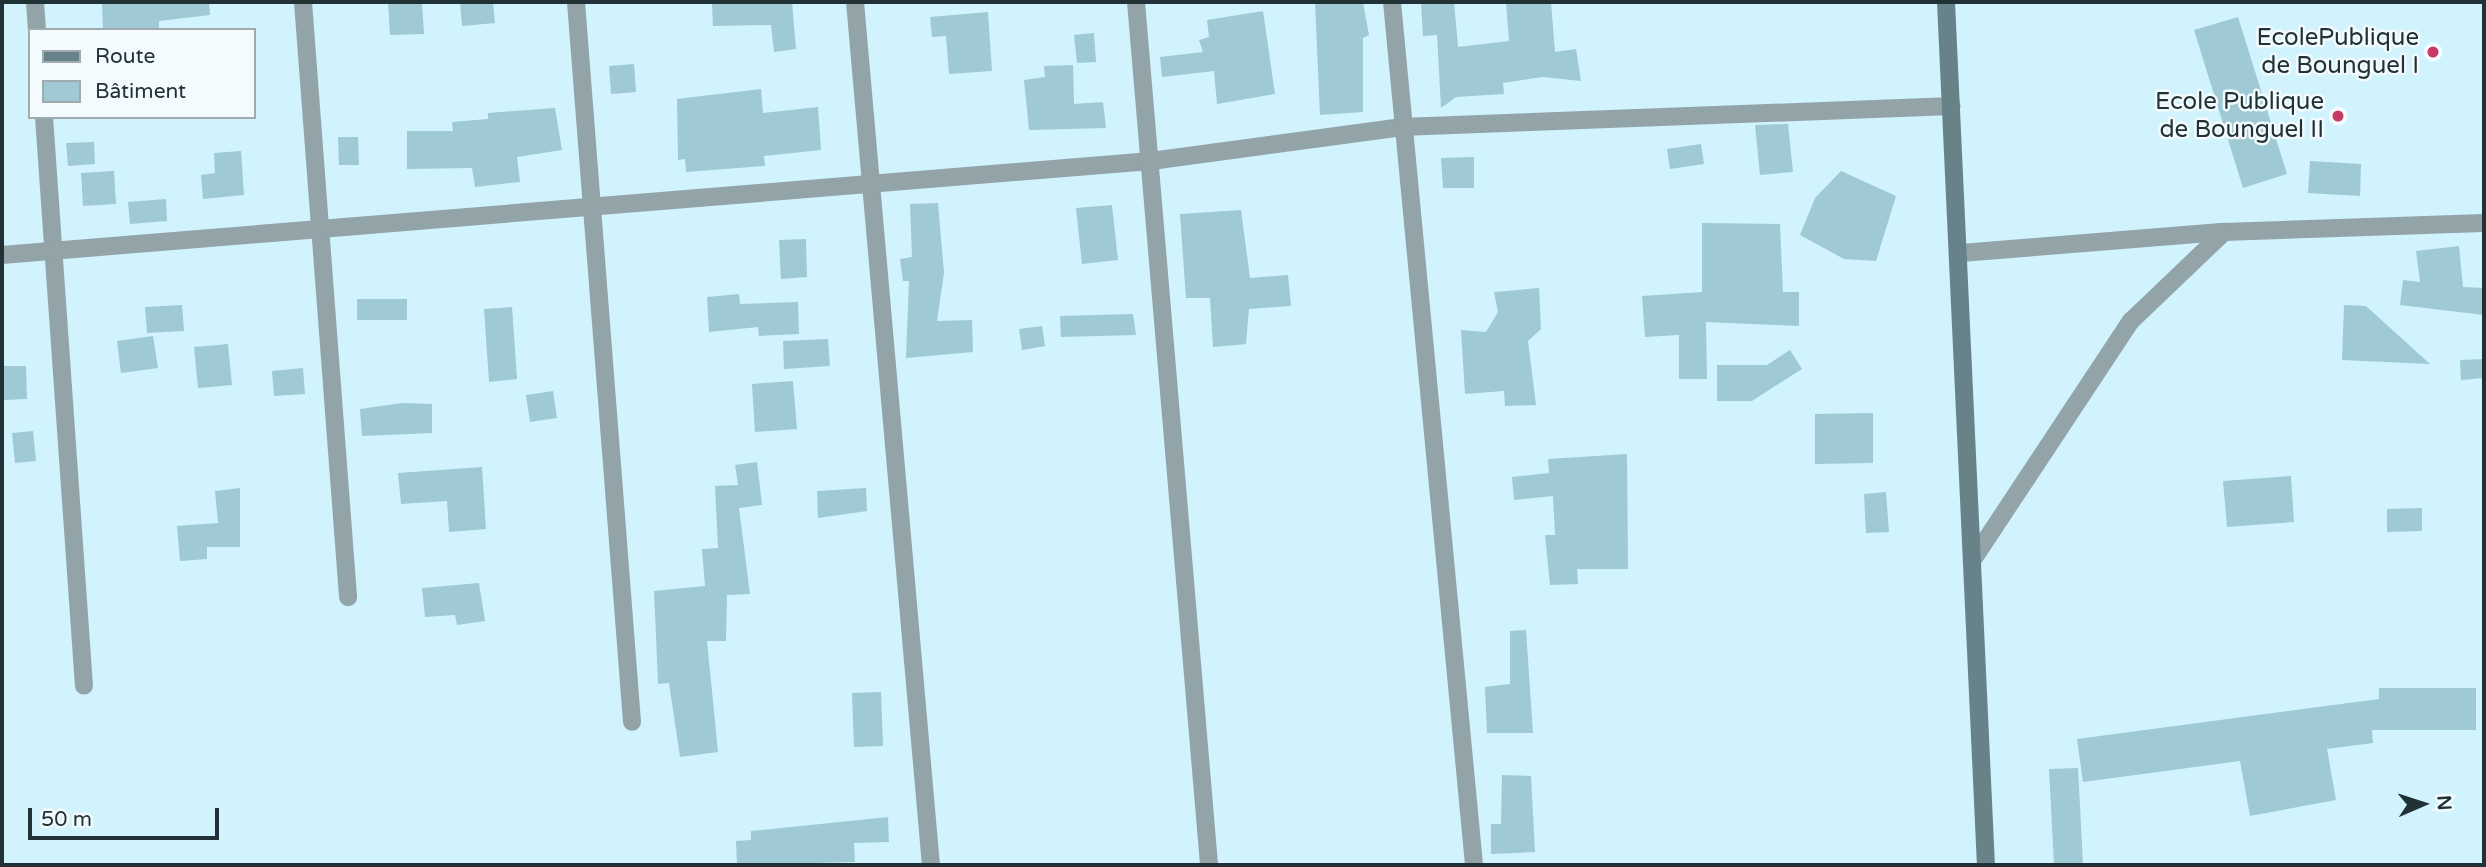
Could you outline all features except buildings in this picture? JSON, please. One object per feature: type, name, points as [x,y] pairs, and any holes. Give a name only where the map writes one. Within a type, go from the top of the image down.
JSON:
[{"type":"main road","points":[[1946,2],[1961,253],[1986,865]]},
{"type":"street","points":[[35,2],[37,28]]},
{"type":"street","points":[[303,2],[324,230],[348,597]]},
{"type":"street","points":[[576,2],[632,722]]},
{"type":"street","points":[[855,2],[931,865]]},
{"type":"street","points":[[1136,2],[1152,161],[1209,865]]},
{"type":"street","points":[[1392,2],[1401,127],[1474,865]]},
{"type":"street","points":[[2,255],[593,211],[870,187],[1152,161],[1401,127],[1952,106]]},
{"type":"street","points":[[44,119],[56,250],[84,686]]},
{"type":"street","points":[[1961,253],[2224,232],[2484,223]]},
{"type":"street","points":[[1972,561],[2131,321],[2224,232]]},
{"type":"place","name":"EcolePublique de Bounguel I","points":[[2433,52]]},
{"type":"place","name":"Ecole Publique de Bounguel II","points":[[2338,116]]}]
